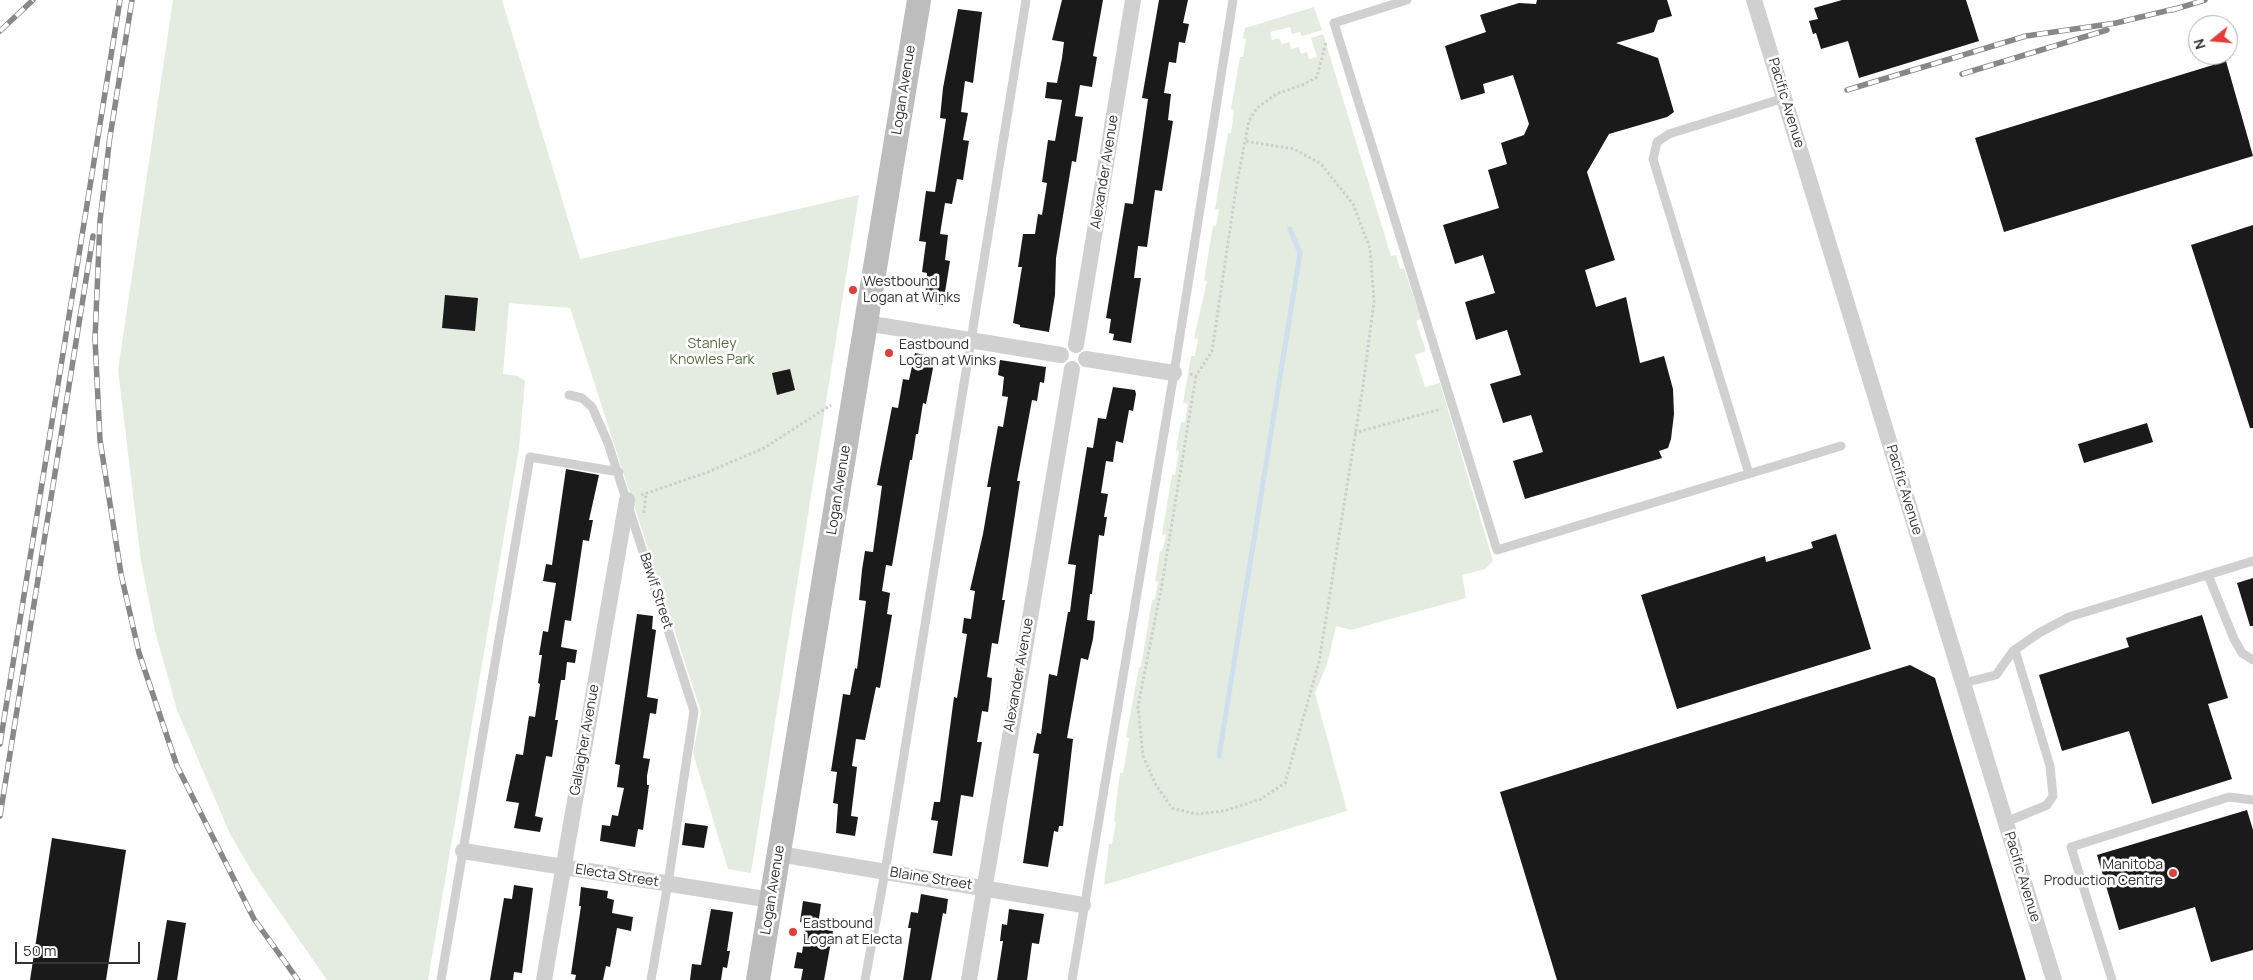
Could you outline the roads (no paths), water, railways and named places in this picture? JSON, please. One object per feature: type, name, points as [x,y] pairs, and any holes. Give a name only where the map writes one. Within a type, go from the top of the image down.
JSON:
[{"type":"main road","name":"Logan Avenue","points":[[758,980],[919,0]]},
{"type":"street","name":"Alexander Avenue","points":[[1076,345],[1133,0]]},
{"type":"street","name":"Pacific Avenue","points":[[1754,0],[2054,980]]},
{"type":"street","points":[[866,323],[1061,355]]},
{"type":"street","points":[[1061,355],[1068,346],[1076,345],[1083,348],[1086,359]]},
{"type":"street","points":[[1061,355],[1065,366],[1072,369],[1079,368],[1086,359]]},
{"type":"street","points":[[1086,359],[1174,373]]},
{"type":"street","name":"Alexander Avenue","points":[[968,980],[982,887],[1072,369]]},
{"type":"street","name":"Gallagher Avenue","points":[[544,980],[562,867],[628,500]]},
{"type":"street","name":"Electa Street","points":[[463,851],[771,900]]},
{"type":"street","name":"Blaine Street","points":[[779,854],[1083,905]]},
{"type":"lane","points":[[865,980],[885,872],[1026,0]]},
{"type":"lane","points":[[1072,980],[1083,905],[1174,373],[1233,0]]},
{"type":"lane","points":[[1407,0],[1334,23],[1498,550],[1842,446]]},
{"type":"lane","points":[[1749,474],[1653,159],[1657,142],[1669,134],[1784,98]]},
{"type":"lane","name":"Bawlf Street","points":[[569,395],[582,398],[592,407],[619,472],[694,711],[668,884]]},
{"type":"lane","points":[[441,980],[530,457],[619,472]]},
{"type":"lane","points":[[1963,683],[1996,675],[2015,650],[2039,632],[2069,617],[2253,561]]},
{"type":"lane","points":[[2208,575],[2234,640],[2242,652],[2253,660]]},
{"type":"lane","points":[[2006,822],[2047,805],[2053,796],[2050,766],[2015,650]]},
{"type":"lane","points":[[2112,980],[2071,847],[2229,797],[2253,800]]},
{"type":"lane","points":[[650,980],[668,884]]},
{"type":"waterway","points":[[1219,756],[1300,253],[1290,229]]},
{"type":"railway","points":[[0,31],[33,0]]},
{"type":"railway","points":[[0,744],[120,0]]},
{"type":"railway","points":[[109,143],[132,0]]},
{"type":"railway","points":[[2172,10],[2205,0]]},
{"type":"railway","points":[[1847,90],[2026,36],[2116,23],[2178,8]]},
{"type":"railway","points":[[1962,74],[2107,30]]},
{"type":"railway","points":[[110,136],[100,221],[95,339],[100,440],[121,574],[139,653],[177,766],[254,919],[298,980]]},
{"type":"railway","points":[[0,816],[93,236]]},
{"type":"place","name":"Westbound Logan at Winks","points":[[853,290]]},
{"type":"place","name":"Eastbound Logan at Winks","points":[[889,353]]},
{"type":"place","name":"Manitoba Production Centre","points":[[2173,873]]},
{"type":"place","name":"Eastbound Logan at Electa","points":[[793,932]]},
{"type":"park label","name":"Stanley Knowles Park","points":[[712,352]]}]
